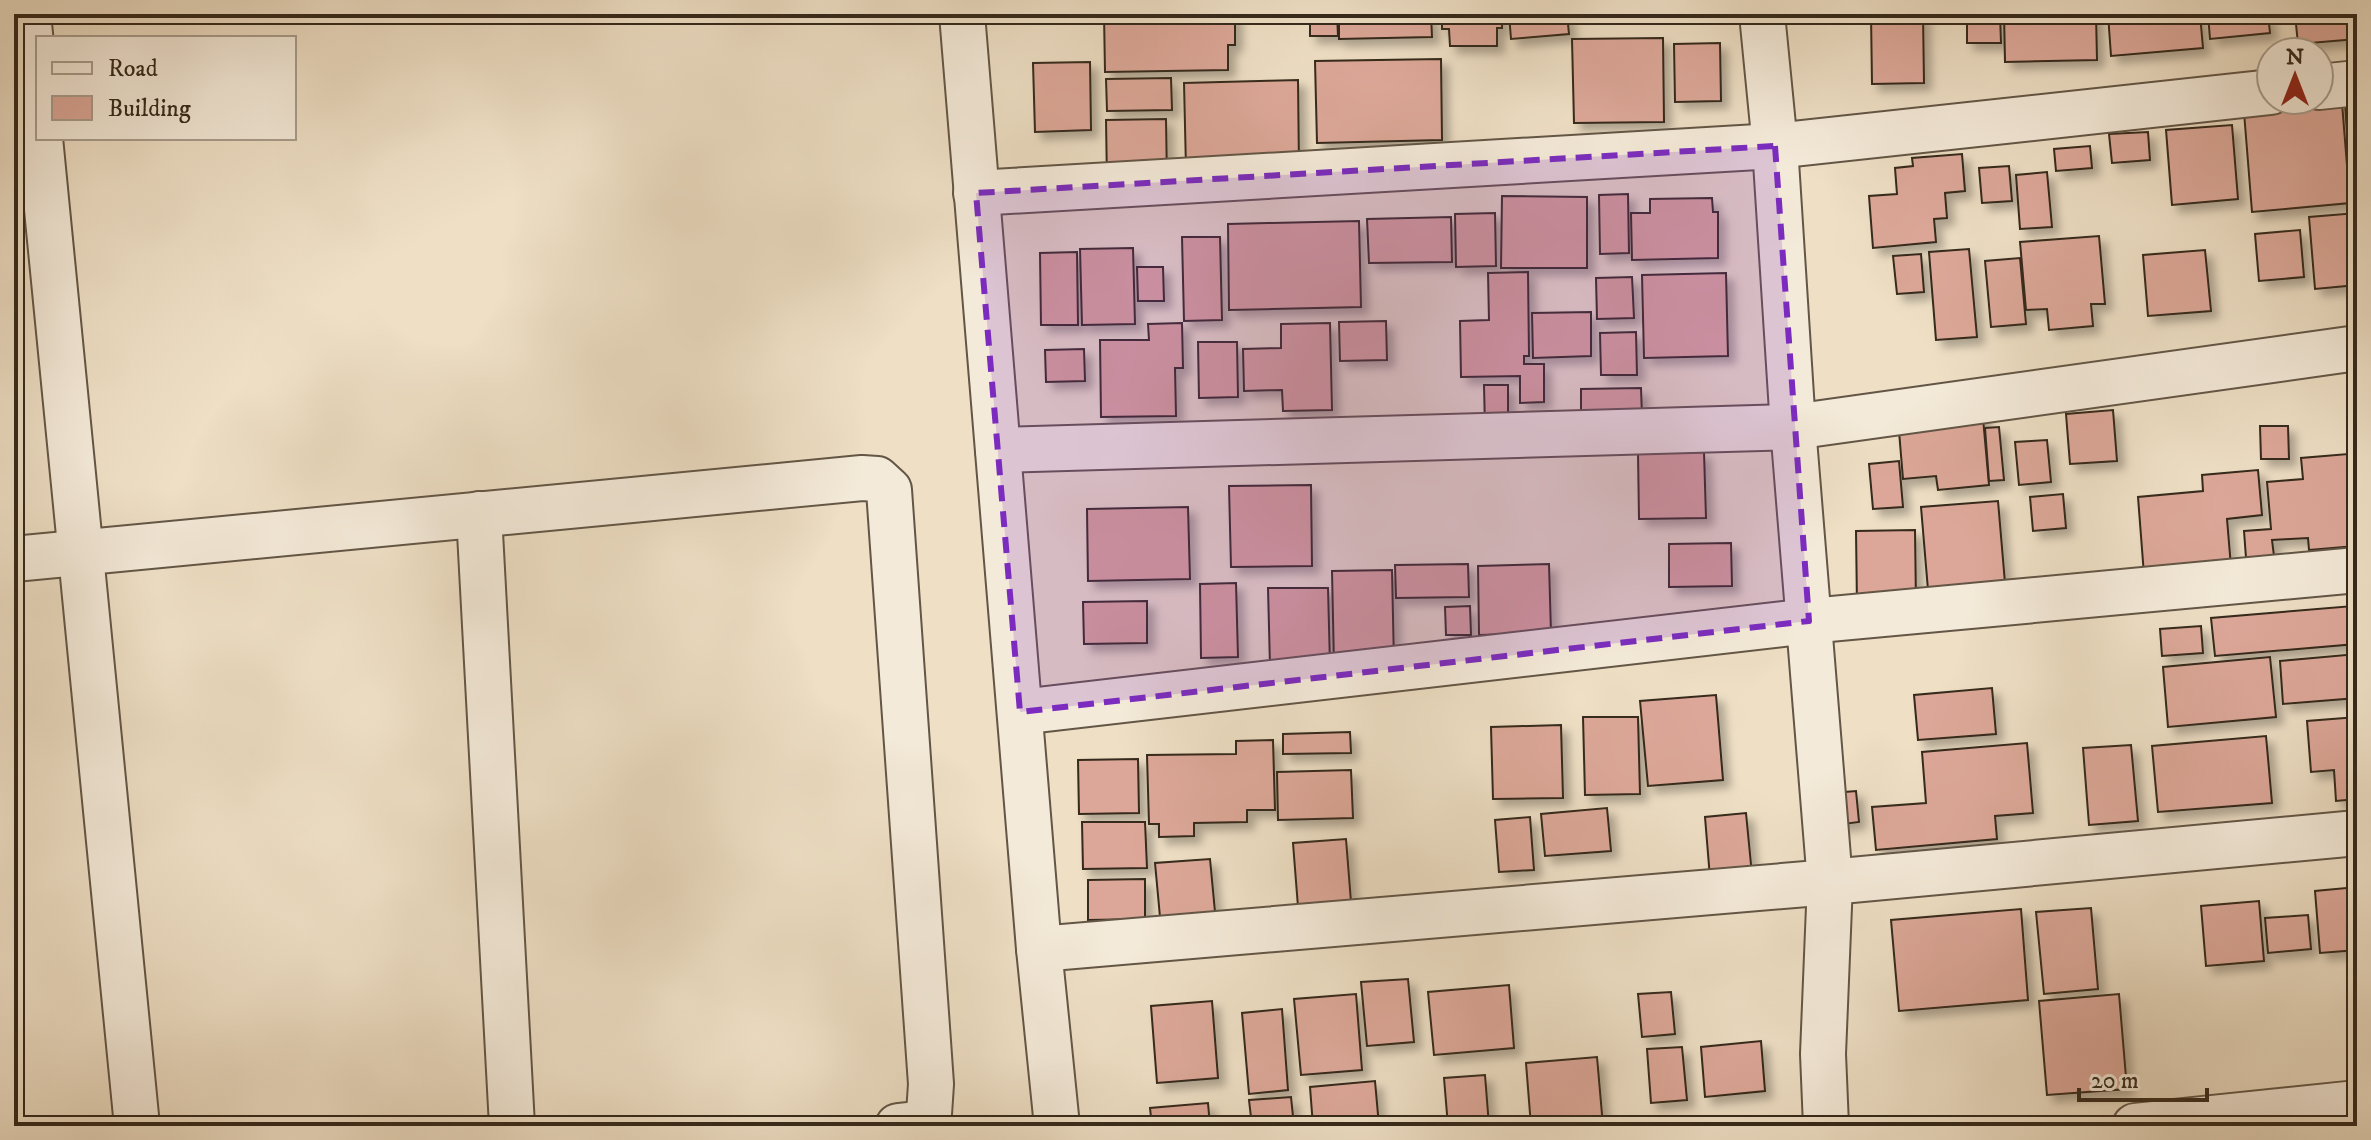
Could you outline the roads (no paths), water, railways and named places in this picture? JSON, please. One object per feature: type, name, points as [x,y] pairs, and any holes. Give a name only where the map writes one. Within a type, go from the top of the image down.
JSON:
[{"type":"street","points":[[28,14],[36,94]]},
{"type":"street","points":[[962,14],[1039,949],[1057,1126]]},
{"type":"street","points":[[1762,14],[1775,146],[1793,427],[1830,882],[1823,1054],[1826,1126]]},
{"type":"street","points":[[2335,85],[2357,83]]},
{"type":"street","points":[[976,193],[1775,146],[2255,94]]},
{"type":"street","points":[[40,140],[137,1126]]},
{"type":"street","points":[[998,450],[1793,427],[2357,348]]},
{"type":"street","points":[[14,559],[82,550],[877,479],[889,490],[931,1084],[929,1114],[916,1124],[898,1126]]},
{"type":"street","points":[[479,514],[512,1126]]},
{"type":"street","points":[[1020,712],[1809,621],[2357,570]]},
{"type":"street","points":[[1039,949],[1830,882],[2357,833]]},
{"type":"street","points":[[2135,1126],[2357,1103]]}]
